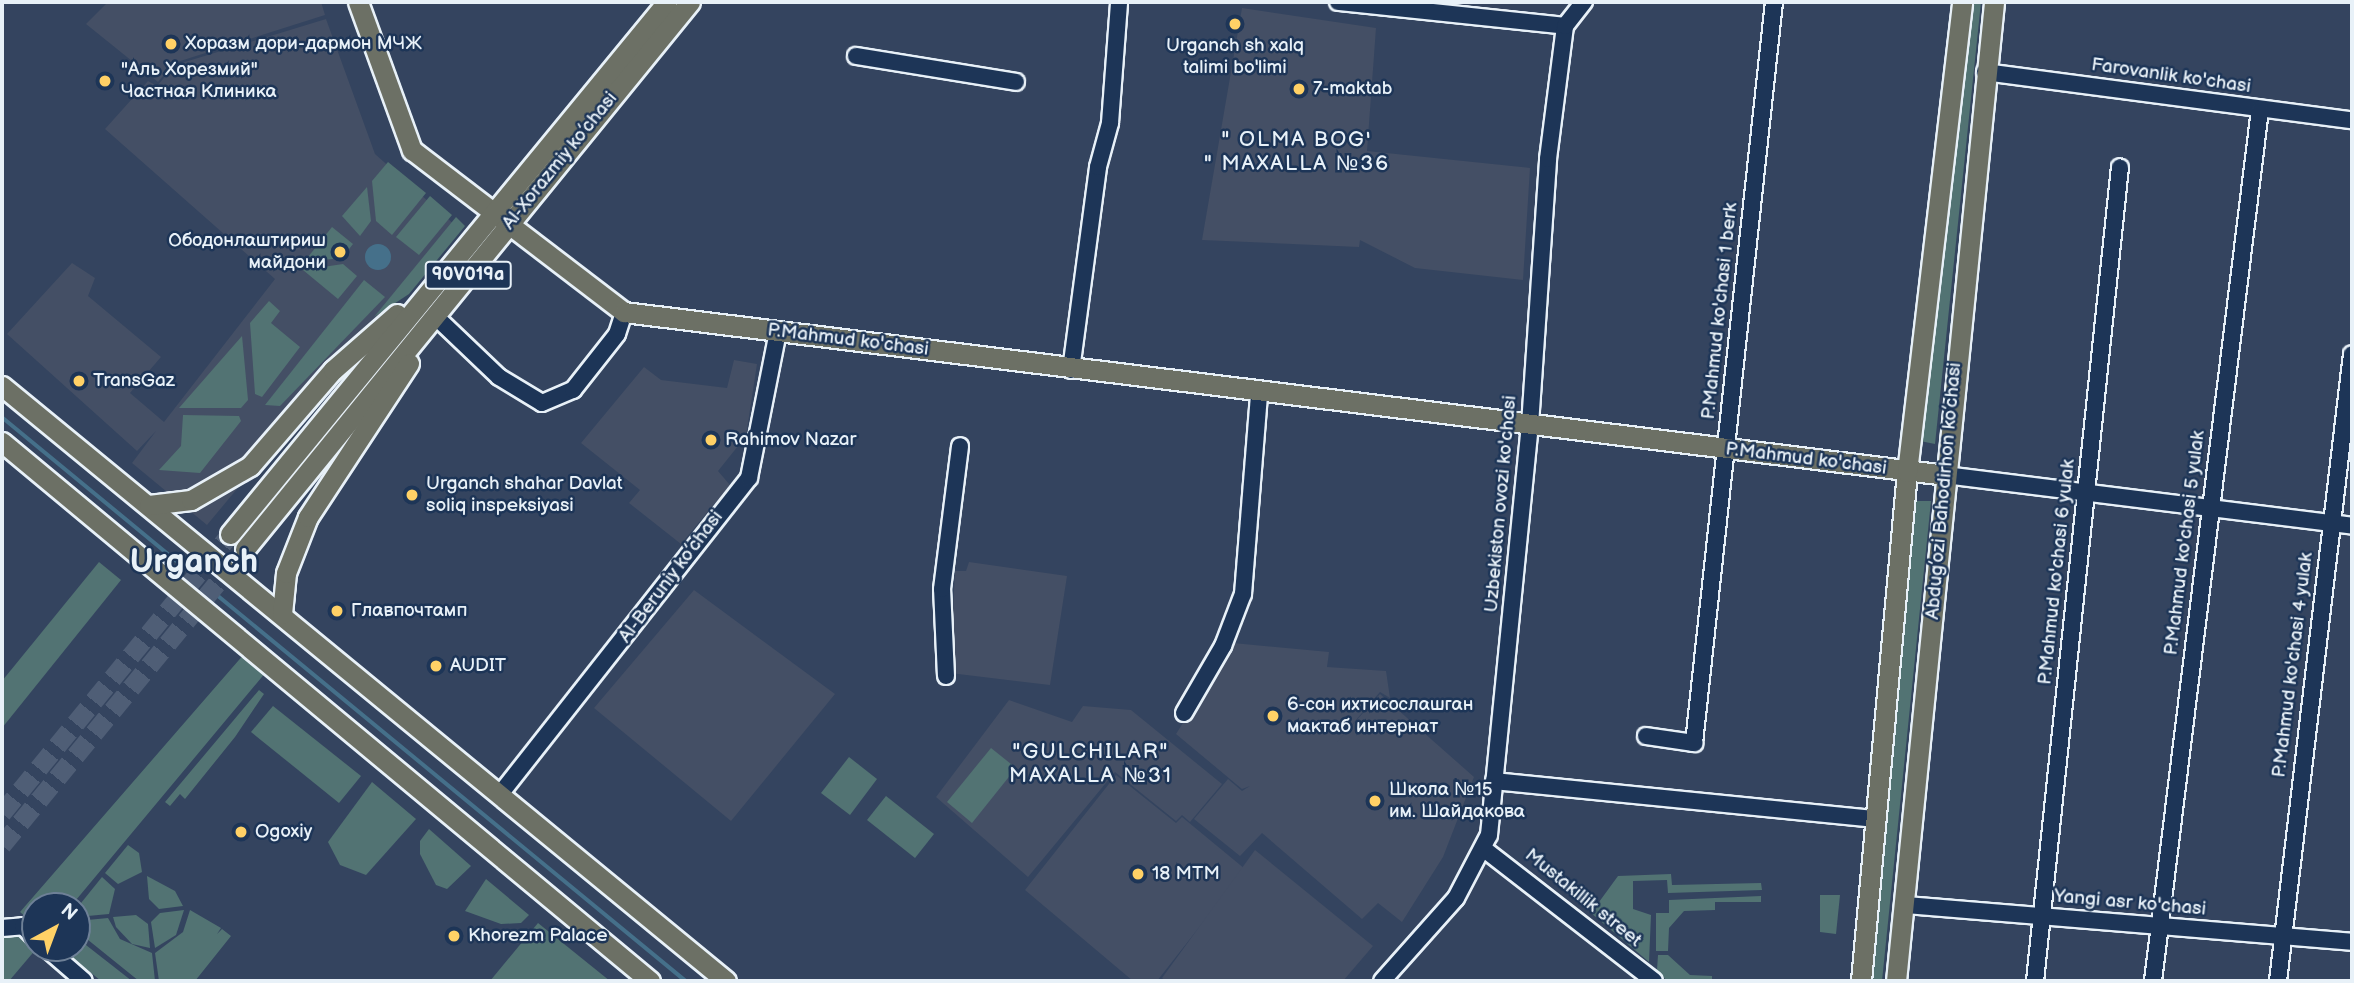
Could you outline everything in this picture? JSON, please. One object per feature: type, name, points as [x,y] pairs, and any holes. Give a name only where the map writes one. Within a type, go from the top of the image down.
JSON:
[{"type":"main road","name":"P.Mahmud ko'chasi","points":[[358,2],[412,150],[515,233],[624,312],[1259,394],[1529,436],[1726,450],[1945,475]]},
{"type":"main road","name":"Al-Xorazmiy ko’chasi","points":[[230,534],[667,2]]},
{"type":"main road","name":"Al-Xorazmiy ko’chasi","points":[[245,549],[435,316],[515,233],[690,2]]},
{"type":"main road","name":"Abdug’ozi Bahodirhon ko’chasi","points":[[1861,981],[1873,819],[1908,472],[1962,2]]},
{"type":"main road","name":"Abdug’ozi Bahodirhon ko’chasi","points":[[1896,981],[1994,2]]},
{"type":"main road","points":[[149,505],[191,499],[250,466],[333,370],[439,277]]},
{"type":"main road","points":[[282,614],[286,573],[308,517],[435,316]]},
{"type":"main road","points":[[2,386],[501,793],[726,981]]},
{"type":"main road","points":[[2,442],[650,981]]},
{"type":"street","points":[[1071,370],[1089,218],[1110,123],[1119,2]]},
{"type":"street","points":[[1338,2],[1566,26]]},
{"type":"street","name":"Uzbekiston ovozi ko'chasi","points":[[1386,980],[1456,898],[1484,849],[1494,781],[1529,436],[1548,159],[1566,26],[1584,2]]},
{"type":"street","name":"P.Mahmud ko'chasi 1 berk","points":[[1646,736],[1695,743],[1774,2]]},
{"type":"street","points":[[856,56],[1016,82]]},
{"type":"street","name":"Farovanlik ko'chasi","points":[[1985,72],[2352,120]]},
{"type":"street","name":"P.Mahmud ko'chasi 5 yulak","points":[[2153,981],[2260,110]]},
{"type":"street","name":"P.Mahmud ko'chasi 6 yulak","points":[[2035,981],[2120,167]]},
{"type":"street","points":[[435,316],[499,377],[542,403],[573,390],[617,334],[624,312]]},
{"type":"street","name":"Al-Beruniy ko’chasi","points":[[501,793],[749,478],[778,331]]},
{"type":"street","name":"P.Mahmud ko'chasi 4 yulak","points":[[2278,981],[2352,354]]},
{"type":"street","points":[[1184,713],[1223,646],[1243,594],[1259,394]]},
{"type":"street","points":[[946,676],[942,589],[960,446]]},
{"type":"street","name":"P.Mahmud ko'chasi","points":[[1945,475],[2352,526]]},
{"type":"street","points":[[1494,781],[1873,819]]},
{"type":"street","name":"Mustakillik street","points":[[1484,849],[1654,981]]},
{"type":"street","name":"Yangi asr ko'chasi","points":[[1905,905],[2352,942]]},
{"type":"street","points":[[2,928],[21,926]]},
{"type":"street","points":[[62,962],[84,981]]},
{"type":"shaded area","name":"Хоразм дори-дармон МЧЖ","points":[[108,2],[321,2],[325,15],[174,63],[158,82],[86,24]]},
{"type":"shaded area","name":"7-maktab","points":[[1242,8],[1376,28],[1367,151],[1530,168],[1523,280],[1415,268],[1360,240],[1359,247],[1202,240]]},
{"type":"shaded area","name":"Ободонлаштириш майдони","points":[[326,19],[375,154],[456,226],[207,525],[132,463],[156,431],[137,451],[7,334],[72,263],[95,278],[88,296],[161,357],[130,393],[164,422],[275,279],[105,129],[148,81],[157,86],[175,65]]},
{"type":"shaded area","points":[[378,244],[387,248],[391,257],[387,266],[378,270],[369,266],[365,257],[369,248]]},
{"type":"shaded area","points":[[734,360],[757,364],[746,436],[718,471],[730,485],[681,544],[629,503],[640,490],[581,443],[644,367],[661,380],[727,388]]},
{"type":"shaded area","points":[[969,562],[1067,576],[1050,685],[950,673],[955,571],[966,571]]},
{"type":"shaded area","points":[[694,590],[835,694],[731,821],[594,708]]},
{"type":"shaded area","points":[[1233,643],[1329,652],[1327,667],[1386,671],[1390,698],[1380,692],[1337,742],[1380,694],[1474,777],[1443,857],[1402,922],[1378,903],[1362,919],[1262,833],[1240,856],[1194,819],[1228,779],[1242,791],[1250,786],[1242,789],[1176,734]]},
{"type":"shaded area","points":[[1009,700],[1072,722],[1083,706],[1131,710],[1222,784],[1190,822],[1182,815],[1176,821],[1115,772],[1028,877],[936,797]]},
{"type":"shaded area","name":"18 MTM","points":[[1116,775],[1176,823],[1182,817],[1245,869],[1157,981],[1133,981],[1025,890]]},
{"type":"shaded area","points":[[1255,850],[1373,946],[1343,981],[1166,981],[1162,978]]},
{"type":"green space","points":[[1965,2],[1981,2],[1935,444],[1920,441]]},
{"type":"green space","points":[[388,162],[426,193],[392,235],[376,221],[372,181]]},
{"type":"green space","points":[[367,187],[371,221],[360,236],[342,216]]},
{"type":"green space","points":[[430,196],[452,215],[419,255],[396,237]]},
{"type":"green space","points":[[456,217],[465,226],[409,294],[374,317]]},
{"type":"green space","points":[[332,227],[353,244],[342,258],[304,262]]},
{"type":"green space","points":[[343,264],[357,276],[338,299],[303,270]]},
{"type":"green space","points":[[364,280],[385,297],[280,406],[265,405]]},
{"type":"green space","points":[[269,301],[280,311],[271,323],[300,347],[262,397],[255,394],[250,323]]},
{"type":"green space","points":[[242,336],[248,400],[241,408],[179,408]]},
{"type":"green space","points":[[183,415],[239,416],[241,421],[200,473],[159,470],[181,446]]},
{"type":"green space","points":[[1914,501],[1931,501],[1882,981],[1867,981]]},
{"type":"green space","points":[[99,562],[121,580],[2,728],[2,681]]},
{"type":"green space","points":[[245,653],[266,672],[83,892],[37,892]]},
{"type":"green space","points":[[259,690],[264,694],[235,737],[185,799],[180,794],[170,806],[165,802]]},
{"type":"green space","points":[[273,706],[361,776],[339,803],[251,732]]},
{"type":"green space","points":[[991,748],[1016,768],[972,823],[947,802]]},
{"type":"green space","points":[[849,757],[877,779],[850,815],[821,793]]},
{"type":"green space","points":[[372,782],[416,819],[366,875],[340,865],[328,842]]},
{"type":"green space","points":[[886,796],[934,834],[915,858],[867,820]]},
{"type":"green space","points":[[429,829],[471,866],[447,889],[436,885],[420,854],[420,841]]},
{"type":"green space","points":[[128,845],[139,853],[142,872],[118,884],[105,873]]},
{"type":"green space","points":[[1671,874],[1672,885],[1761,883],[1762,890],[1668,893],[1667,880],[1633,881],[1633,909],[1651,915],[1649,962],[1591,913],[1618,876]]},
{"type":"green space","points":[[147,876],[175,891],[183,906],[159,909],[149,899]]},
{"type":"green space","points":[[102,877],[115,889],[109,914],[91,916],[90,892]]},
{"type":"green space","points":[[486,879],[529,915],[521,923],[501,924],[465,911]]},
{"type":"green space","points":[[1820,895],[1840,895],[1836,934],[1820,932]]},
{"type":"green space","points":[[1761,896],[1761,902],[1715,902],[1715,910],[1684,911],[1669,928],[1668,951],[1656,951],[1656,913],[1669,913],[1669,900]]},
{"type":"green space","points":[[184,910],[176,935],[155,948],[151,922],[160,913]]},
{"type":"green space","points":[[190,910],[221,928],[217,934],[222,929],[231,936],[195,981],[159,981],[155,953],[183,932]]},
{"type":"green space","points":[[136,915],[148,924],[150,948],[132,944],[116,927],[113,917]]},
{"type":"green space","points":[[2,918],[21,934],[21,962],[25,962],[9,981],[2,981]]},
{"type":"green space","points":[[108,918],[120,939],[152,953],[155,981],[139,981],[91,942],[91,920]]},
{"type":"green space","points":[[538,923],[610,981],[490,981]]},
{"type":"green space","points":[[91,949],[132,981],[101,981],[78,962],[91,962]]},
{"type":"green space","points":[[1658,955],[1668,955],[1690,975],[1712,976],[1712,981],[1667,981],[1657,970]]},
{"type":"waterway","points":[[2,417],[189,571]]},
{"type":"waterway","points":[[216,594],[686,981]]},
{"type":"tunnel","points":[[2,813],[230,534]]},
{"type":"tunnel","points":[[2,845],[245,549]]},
{"type":"place","name":"Urganch sh xalq talimi bo'limi","points":[[1235,24]]},
{"type":"place","name":"Хоразм дори-дармон МЧЖ","points":[[171,44]]},
{"type":"place","name":"\"Аль Хорезмий\" Частная Клиника","points":[[105,81]]},
{"type":"place","name":"7-maktab","points":[[1299,89]]},
{"type":"place","name":"Ободонлаштириш майдони","points":[[340,252]]},
{"type":"place","name":"TransGaz","points":[[79,381]]},
{"type":"place","name":"Rahimov Nazar","points":[[711,440]]},
{"type":"place","name":"Urganch shahar Davlat soliq inspeksiyasi","points":[[412,495]]},
{"type":"place","name":"Главпочтамп","points":[[337,611]]},
{"type":"place","name":"AUDIT","points":[[436,666]]},
{"type":"place","name":"6-сон ихтисослашган мактаб интернат","points":[[1273,716]]},
{"type":"place","name":"Школа №15 им. Шайдакова","points":[[1375,801]]},
{"type":"place","name":"Ogoxiy","points":[[241,832]]},
{"type":"place","name":"18 MTM","points":[[1138,874]]},
{"type":"place","name":"Khorezm Palace","points":[[454,936]]},
{"type":"district","name":"\" OLMA BOG' \" MAXALLA №36","points":[[1297,152]]},
{"type":"district","name":"Urganch","points":[[194,563]]},
{"type":"district","name":"\"GULCHILAR\" MAXALLA №31","points":[[1091,764]]}]
